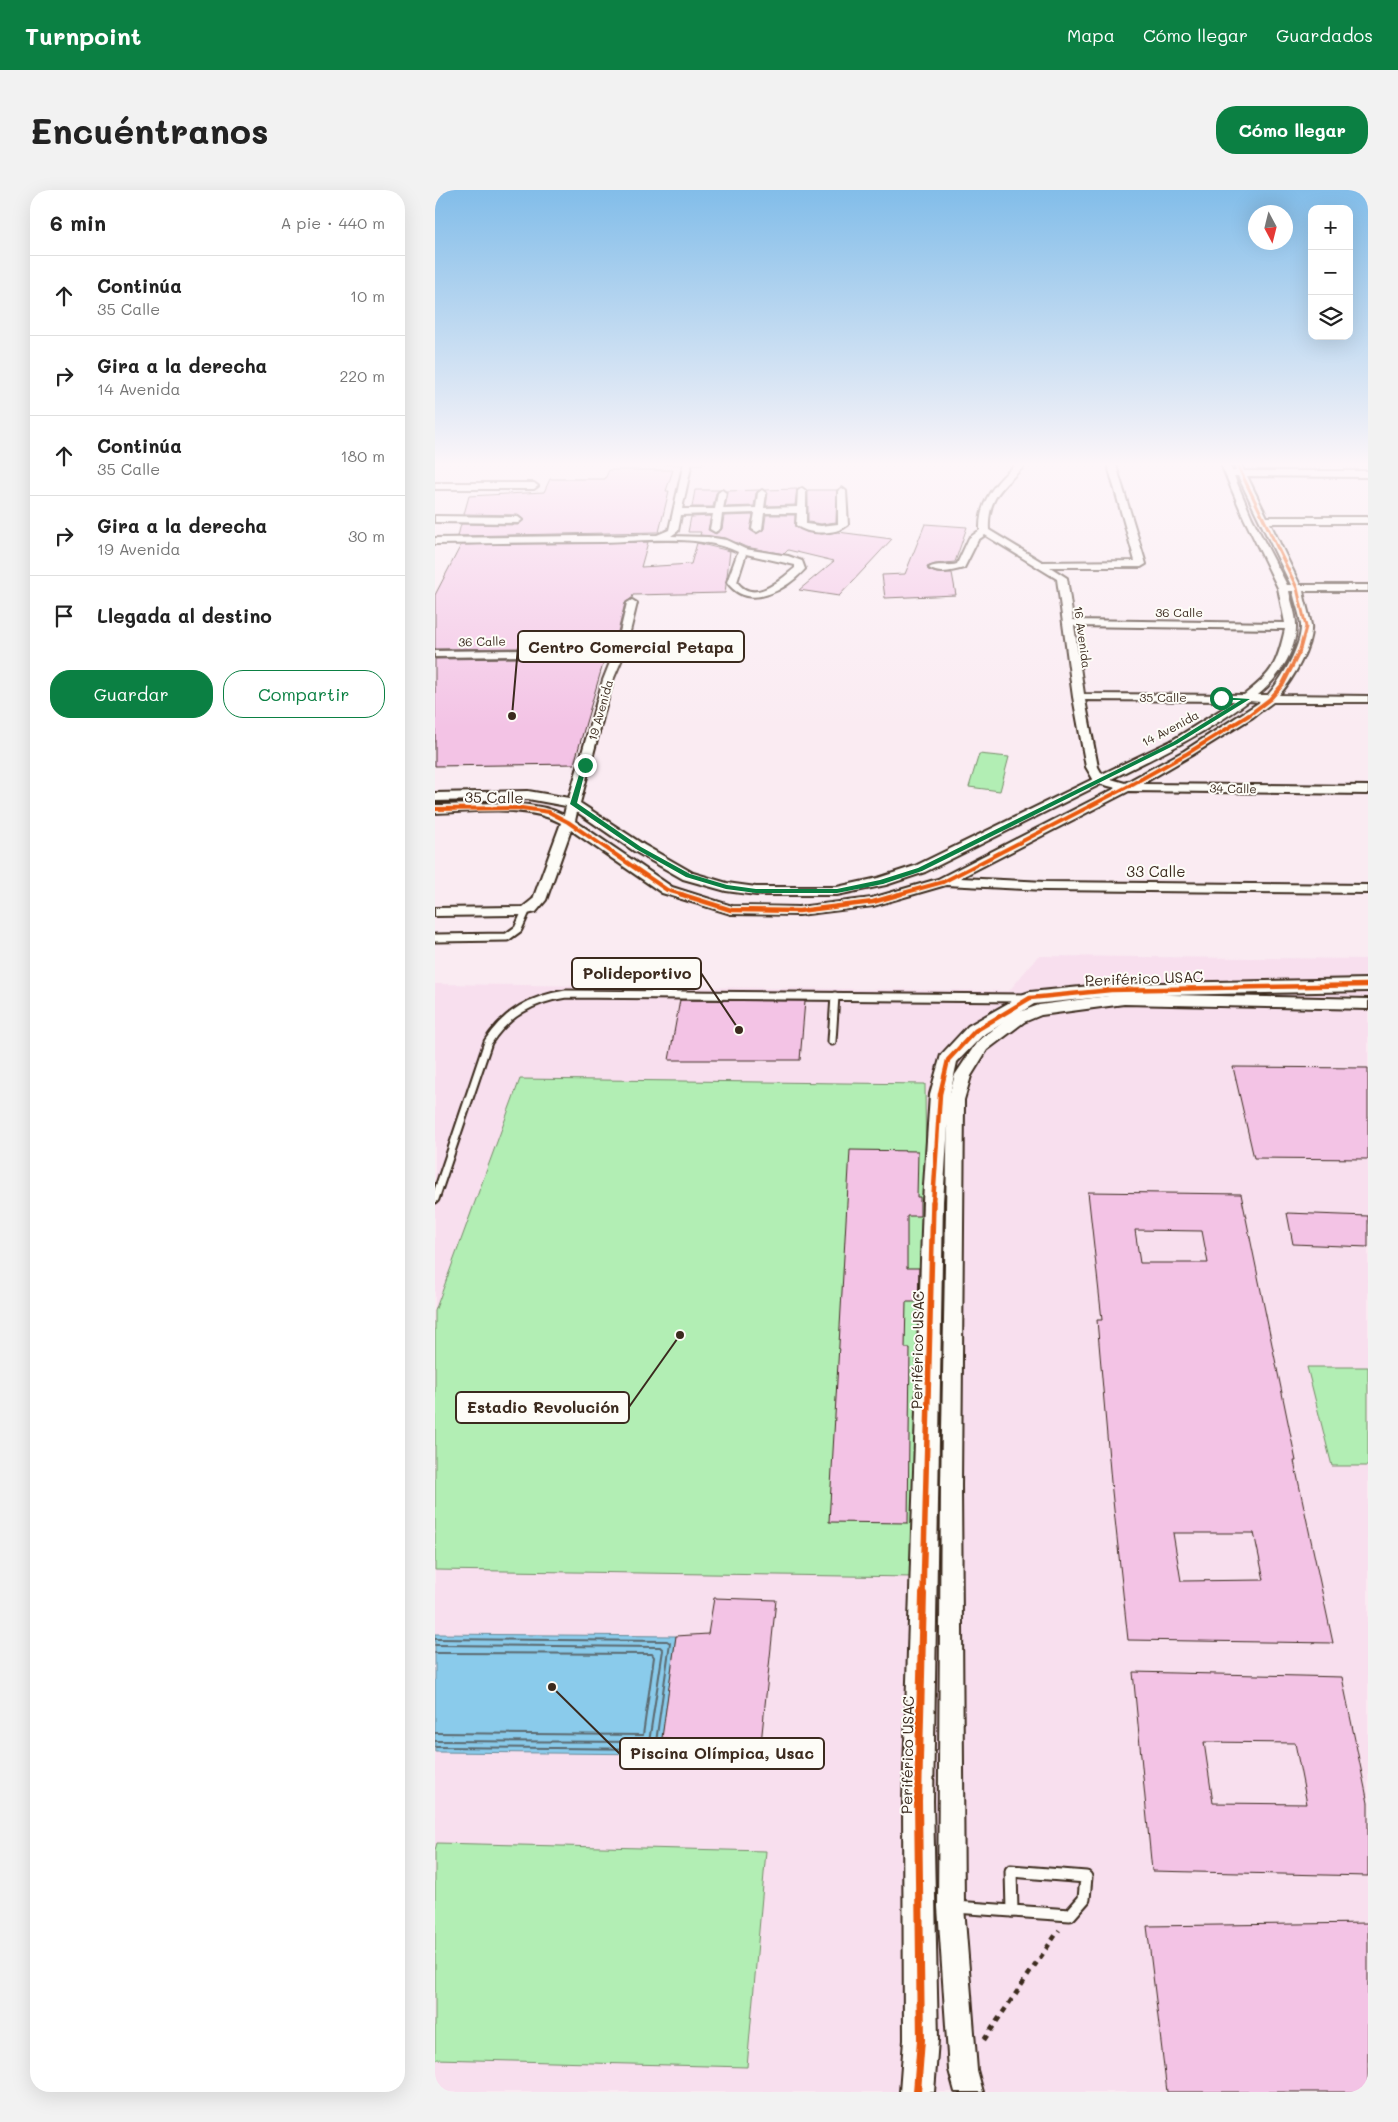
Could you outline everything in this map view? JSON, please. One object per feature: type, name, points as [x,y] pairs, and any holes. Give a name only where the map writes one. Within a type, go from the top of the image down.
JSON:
[{"type":"street","points":[[743,551],[788,559],[799,563],[800,569],[774,590],[752,594],[740,592],[732,582],[743,551]]},
{"type":"street","points":[[934,568],[950,569],[961,566],[968,551]]},
{"type":"street","name":"16 Avenida","points":[[1019,551],[1062,578],[1079,697],[1092,767],[1099,780]]},
{"type":"street","points":[[1041,564],[1141,564],[1137,551]]},
{"type":"street","name":"14 Avenida","points":[[920,869],[1175,743],[1247,699],[1268,682],[1284,656],[1291,626],[1283,588],[1264,551]]},
{"type":"street","name":"14 Avenida","points":[[943,882],[1127,787],[1188,753],[1249,715],[1269,698],[1283,684],[1299,657],[1306,627],[1297,588],[1279,551]]},
{"type":"street","points":[[1283,588],[1368,588]]},
{"type":"street","name":"19 Avenida","points":[[529,909],[539,900],[568,822],[608,680],[620,652],[632,603]]},
{"type":"street","name":"36 Calle","points":[[1068,624],[1291,626]]},
{"type":"street","name":"36 Calle","points":[[435,654],[620,652]]},
{"type":"street","name":"35 Calle","points":[[1079,697],[1368,699]]},
{"type":"street","name":"34 Calle","points":[[1099,780],[1127,787],[1368,790]]},
{"type":"street","name":"35 Calle","points":[[435,797],[528,795],[561,800],[573,804],[639,848],[688,876],[726,887],[756,891],[837,891],[881,882],[920,869]]},
{"type":"street","name":"35 Calle","points":[[435,809],[522,808],[549,812],[568,822],[667,890],[731,910],[799,912],[864,903],[943,882]]},
{"type":"street","name":"33 Calle","points":[[943,882],[1045,886],[1368,889]]},
{"type":"street","points":[[435,912],[529,909]]},
{"type":"street","name":"Periférico USAC","points":[[917,2088],[921,2040],[917,1801],[933,1201],[940,1094],[949,1060],[975,1030],[1029,998],[1111,990],[1368,985]]},
{"type":"street","name":"Periférico USAC","points":[[966,2081],[951,1907],[951,1486],[956,1100],[963,1075],[982,1046],[1013,1022],[1039,1010],[1124,999],[1368,1004]]},
{"type":"lane","points":[[435,938],[507,937],[518,929],[529,909]]},
{"type":"lane","points":[[435,1199],[488,1042],[497,1026],[521,1007],[545,998],[566,994],[1029,998]]},
{"type":"lane","points":[[832,1041],[835,996]]},
{"type":"lane","points":[[951,1907],[1070,1915],[1080,1906],[1085,1897],[1085,1876],[1011,1872],[1012,1911]]},
{"type":"path","points":[[966,2081],[1070,1915]]},
{"type":"shaded area","points":[[1038,956],[1368,959],[1368,2092],[435,2092],[435,984],[1009,991]]},
{"type":"green space","points":[[979,754],[1009,757],[1000,791],[969,787]]},
{"type":"green space","points":[[520,1079],[925,1084],[926,1201],[914,1577],[435,1570],[435,1311]]},
{"type":"green space","points":[[1307,1367],[1368,1367],[1368,1466],[1332,1466]]},
{"type":"green space","points":[[437,1843],[766,1851],[747,2067],[435,2059],[435,1850]]},
{"type":"water","points":[[435,1634],[676,1636],[660,1754],[435,1752]]},
{"type":"building","points":[[458,551],[646,551],[641,567],[691,564],[695,551],[730,551],[725,593],[633,595],[625,603],[615,644],[609,644],[608,647],[435,649],[435,595]]},
{"type":"building","points":[[766,551],[787,551],[784,554]]},
{"type":"building","points":[[791,551],[881,551],[839,596],[799,590],[834,561]]},
{"type":"building","points":[[914,551],[959,551],[955,562],[935,564],[927,567],[928,570],[937,573],[952,573],[956,595],[885,598],[882,575],[905,574]]},
{"type":"building","points":[[605,657],[574,764],[435,766],[435,659]]},
{"type":"building","points":[[680,1000],[805,1001],[800,1060],[669,1060]]},
{"type":"building","points":[[1233,1067],[1368,1068],[1368,1159],[1254,1158]]},
{"type":"building","points":[[850,1150],[918,1151],[917,1197],[920,1197],[920,1216],[907,1216],[907,1268],[919,1268],[918,1302],[906,1302],[905,1348],[910,1348],[908,1523],[829,1522]]},
{"type":"building","points":[[1088,1192],[1241,1194],[1296,1461],[1294,1461],[1333,1643],[1128,1640],[1111,1482],[1097,1320],[1102,1320]],"holes":[[[1135,1230],[1202,1231],[1208,1263],[1140,1263]],[[1173,1533],[1254,1533],[1264,1580],[1181,1581]]]},
{"type":"building","points":[[1287,1213],[1368,1216],[1368,1247],[1293,1244]]},
{"type":"building","points":[[714,1598],[776,1600],[761,1743],[662,1738],[676,1636],[708,1634]]},
{"type":"building","points":[[1133,1672],[1342,1677],[1368,1803],[1368,1876],[1152,1871]],"holes":[[[1204,1742],[1295,1743],[1307,1804],[1213,1803]]]},
{"type":"building","points":[[1368,1923],[1368,2092],[1167,2092],[1147,1926]]},
{"type":"cycle path","points":[[435,809],[522,808],[549,812],[568,822],[667,890],[731,910],[799,911],[873,902],[943,882],[1127,787],[1188,753],[1249,715],[1270,699],[1283,684],[1298,657],[1306,627],[1297,588],[1279,551]]},
{"type":"cycle path","points":[[917,2092],[921,2040],[918,1801],[933,1201],[940,1094],[948,1060],[975,1031],[1030,998],[1111,990],[1368,985]]},
{"type":"place","name":"Centro Comercial Petapa","points":[[512,716]]},
{"type":"place","name":"Polideportivo","points":[[739,1030]]},
{"type":"place","name":"Estadio Revolución","points":[[680,1335]]},
{"type":"place","name":"Piscina Olímpica, Usac","points":[[552,1687]]},
{"type":"route","points":[[585,765],[573,804],[639,848],[688,876],[726,887],[756,891],[837,891],[881,882],[920,869],[1175,743],[1247,699],[1221,698]]}]
